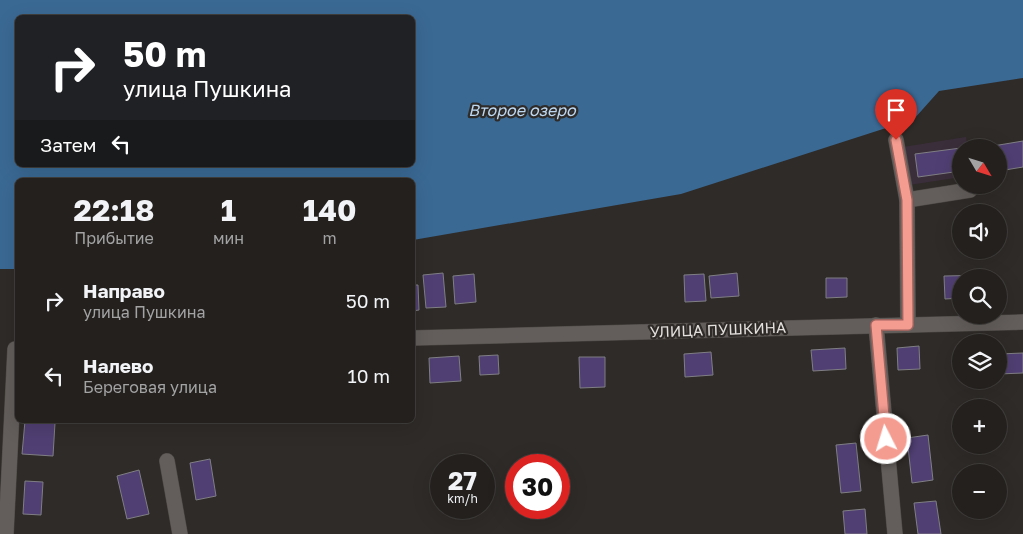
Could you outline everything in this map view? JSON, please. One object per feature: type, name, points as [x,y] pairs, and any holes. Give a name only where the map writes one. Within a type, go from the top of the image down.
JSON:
[{"type":"street","points":[[896,140],[907,200],[908,325]]},
{"type":"street","points":[[907,200],[952,193]]},
{"type":"street","name":"УЛИЦА ПУШКИНА","points":[[415,338],[1023,322]]},
{"type":"street","points":[[876,325],[895,534]]},
{"type":"street","points":[[6,534],[11,349]]},
{"type":"street","points":[[167,461],[180,534]]},
{"type":"shaded area","points":[[952,139],[952,178],[909,185],[903,147]]},
{"type":"water","name":"Второе озеро","points":[[0,0],[1023,0],[1023,78],[939,91],[914,119],[681,194],[415,240],[415,178],[15,178],[15,269],[0,269]]},
{"type":"building","points":[[1023,141],[1023,167],[1008,170],[1008,144]]},
{"type":"building","points":[[952,149],[952,172],[918,177],[915,154]]},
{"type":"building","points":[[443,273],[446,307],[426,308],[423,275]]},
{"type":"building","points":[[737,273],[739,296],[711,298],[709,276]]},
{"type":"building","points":[[474,274],[476,302],[455,304],[453,276]]},
{"type":"building","points":[[704,274],[706,301],[685,302],[684,275]]},
{"type":"building","points":[[944,276],[952,276],[952,299],[945,299]]},
{"type":"building","points":[[826,278],[847,278],[847,297],[826,298]]},
{"type":"building","points":[[415,285],[418,285],[419,310],[415,311]]},
{"type":"building","points":[[919,346],[920,369],[898,370],[897,348]]},
{"type":"building","points":[[845,348],[846,369],[813,371],[811,350]]},
{"type":"building","points":[[711,352],[713,375],[685,377],[684,354]]},
{"type":"building","points":[[1023,353],[1023,373],[1007,374],[1007,354]]},
{"type":"building","points":[[498,355],[499,374],[480,375],[479,356]]},
{"type":"building","points":[[459,356],[461,381],[430,383],[429,358]]},
{"type":"building","points":[[579,357],[605,357],[605,387],[580,388]]},
{"type":"building","points":[[25,423],[55,423],[53,456],[22,454]]},
{"type":"building","points":[[928,435],[933,480],[912,483],[907,438]]},
{"type":"building","points":[[856,443],[861,491],[841,493],[836,445]]},
{"type":"building","points":[[210,459],[216,496],[196,500],[190,463]]},
{"type":"building","points":[[139,470],[149,514],[127,519],[117,476]]},
{"type":"building","points":[[25,481],[43,482],[41,515],[23,514]]},
{"type":"building","points":[[936,501],[941,534],[918,534],[914,503]]},
{"type":"building","points":[[865,509],[867,534],[845,534],[843,511]]},
{"type":"route","points":[[886,439],[876,325],[908,325],[907,200],[896,140]]}]
